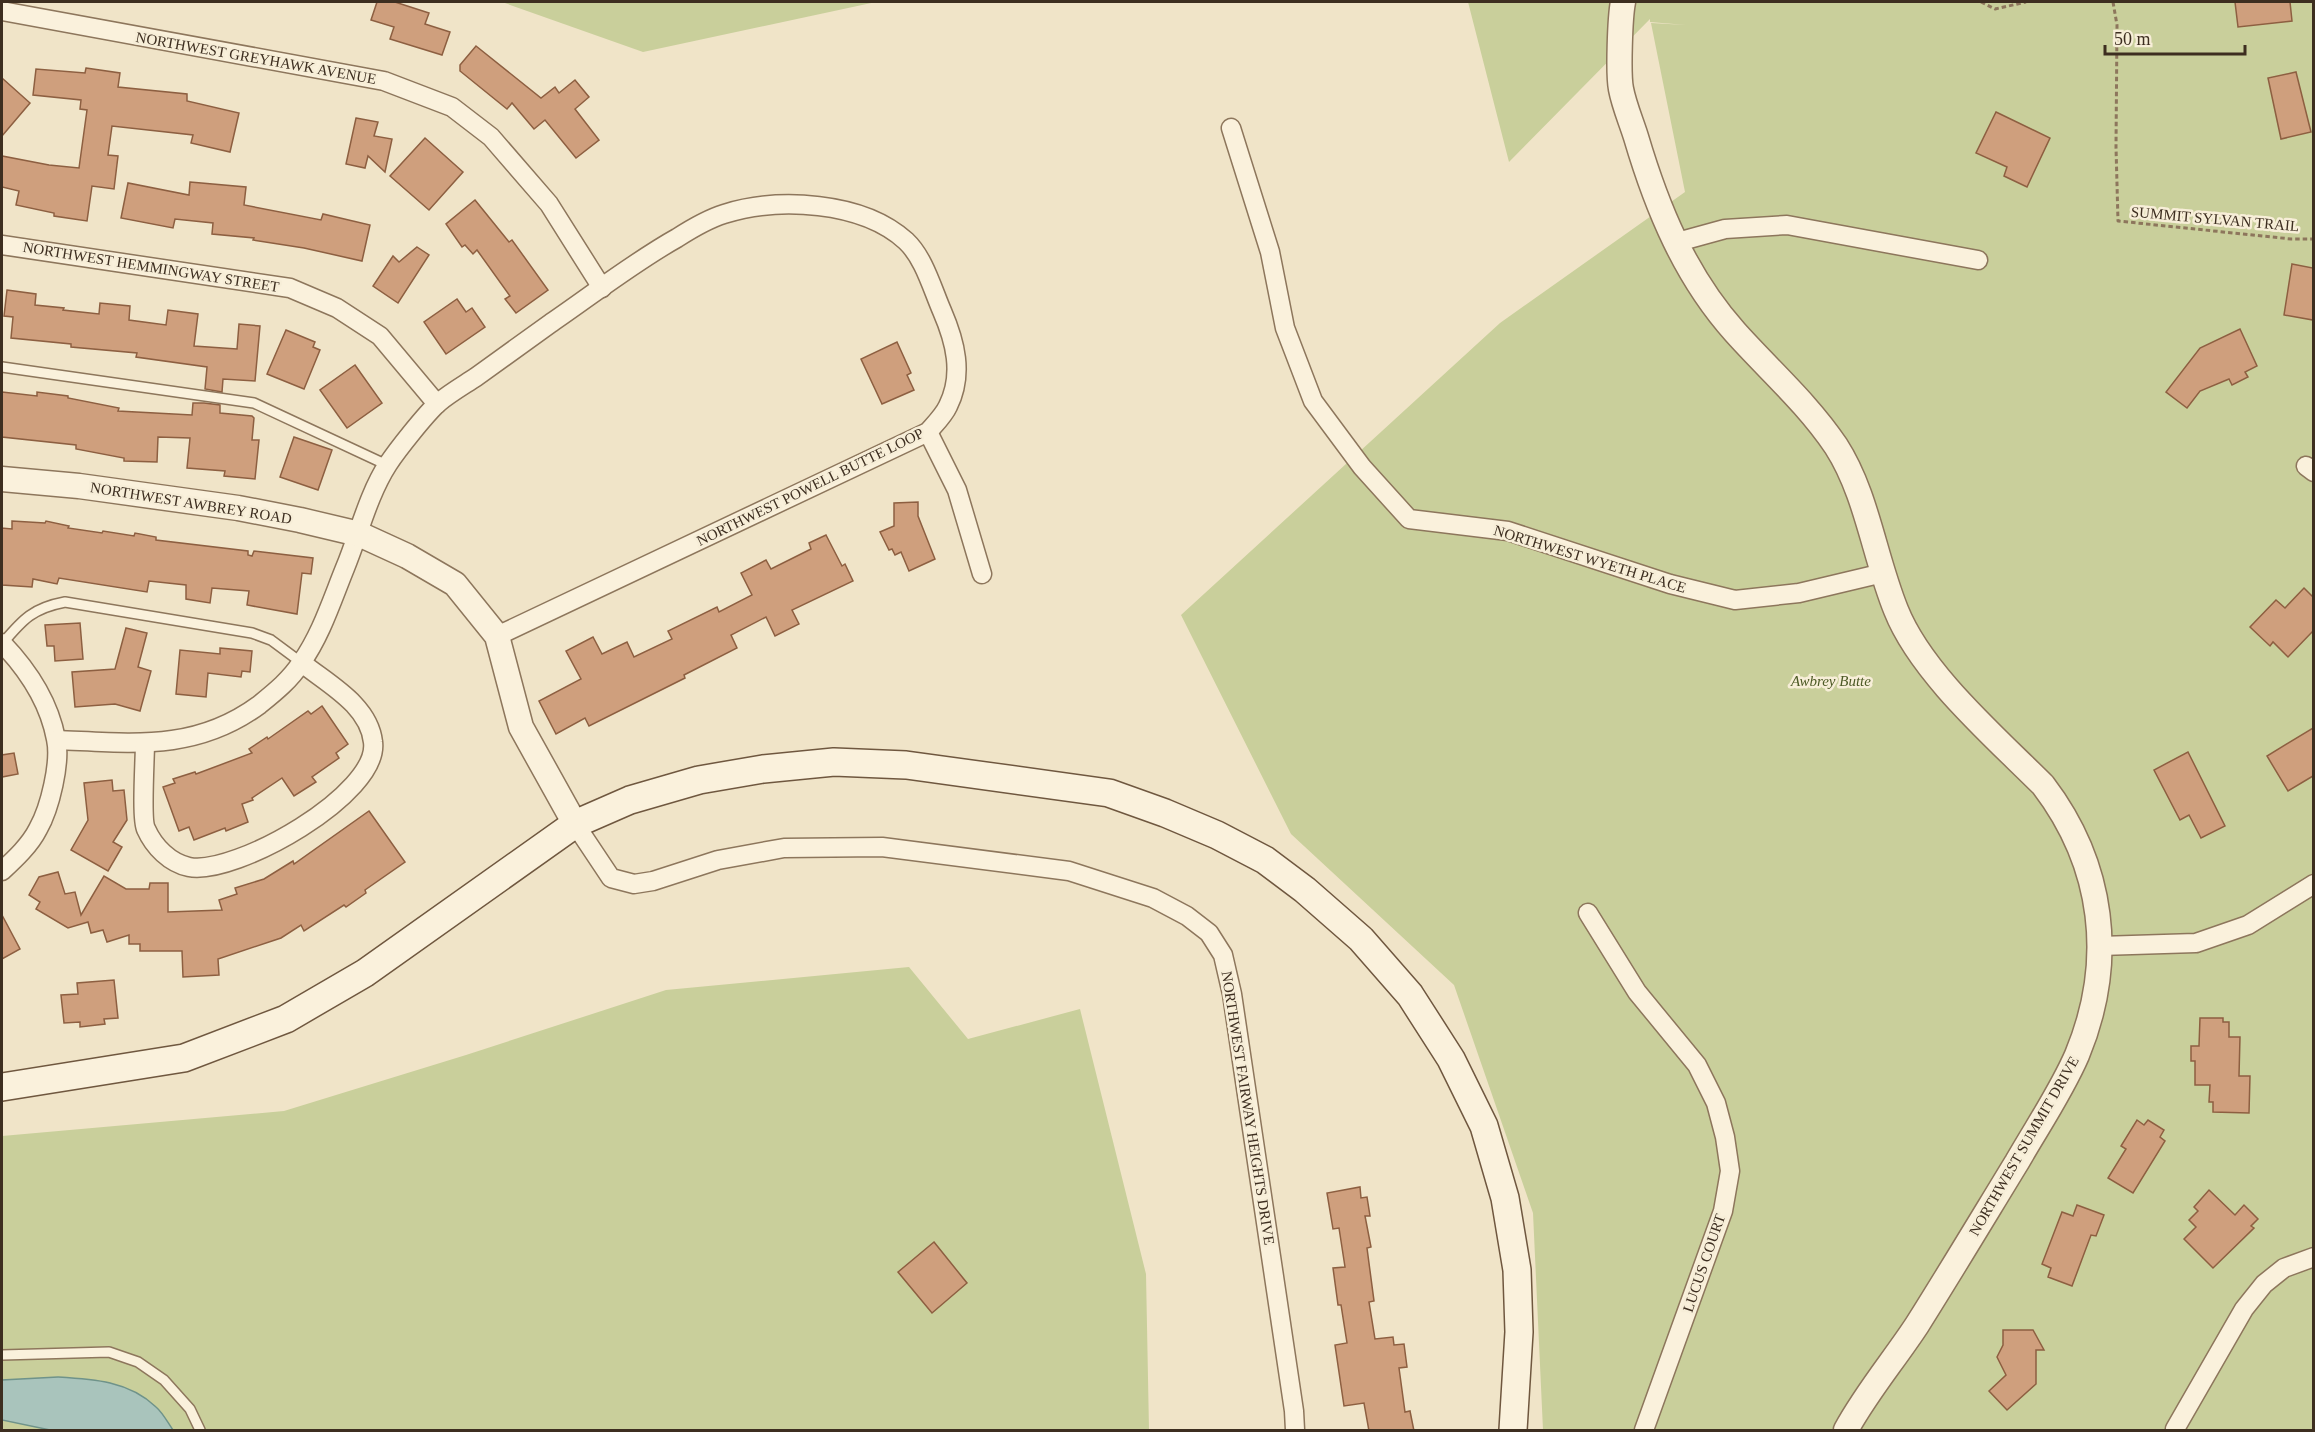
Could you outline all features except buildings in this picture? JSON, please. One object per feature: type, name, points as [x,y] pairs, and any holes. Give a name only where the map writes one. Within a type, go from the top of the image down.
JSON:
[{"type":"main road","points":[[2,1087],[184,1058],[286,1019],[365,973],[575,824],[630,800],[699,780],[763,769],[834,762],[906,765],[1109,793],[1176,817],[1217,835],[1265,860],[1305,890],[1361,939],[1410,995],[1451,1059],[1484,1126],[1505,1198],[1517,1270],[1519,1332],[1513,1431]]},
{"type":"street","name":"NORTHWEST SUMMIT DRIVE","points":[[1623,2],[1620,87],[1645,167],[1674,243],[1700,288],[1735,332],[1800,399],[1836,447],[1857,489],[1896,611],[1915,647],[1936,674],[2043,785],[2057,803],[2081,850],[2095,889],[2100,946],[2097,993],[2076,1057],[2043,1118],[1959,1256],[1846,1431]]},
{"type":"street","name":"NORTHWEST GREYHAWK AVENUE","points":[[6,12],[384,81],[452,107],[491,137],[549,204],[602,288]]},
{"type":"street","name":"NORTHWEST WYETH PLACE","points":[[1231,128],[1270,252],[1285,328],[1313,401],[1362,467],[1409,519],[1508,531],[1670,584],[1734,600],[1799,593],[1882,573]]},
{"type":"street","name":"NORTHWEST POWELL BUTTE LOOP","points":[[57,740],[145,743],[180,740],[214,731],[244,716],[281,688],[302,663],[318,634],[359,534],[368,505],[387,465],[437,404],[676,238],[721,215],[751,207],[784,204],[825,207],[865,217],[890,229],[909,243],[924,268],[952,336],[957,364],[954,391],[947,409],[928,432],[497,636]]},
{"type":"street","points":[[1674,243],[1725,230],[1787,225],[1978,260]]},
{"type":"street","name":"NORTHWEST HEMMINGWAY STREET","points":[[2,244],[290,288],[337,308],[380,336],[437,404]]},
{"type":"street","points":[[928,432],[957,490],[982,574]]},
{"type":"street","name":"NORTHWEST AWBREY ROAD","points":[[2,479],[79,486],[238,508],[359,534],[407,556],[454,584],[497,636],[521,727],[575,824]]},
{"type":"street","points":[[2,643],[26,669],[45,703],[57,740],[55,773],[49,802],[38,830],[16,859],[2,871]]},
{"type":"street","points":[[145,743],[145,827],[155,846],[172,860],[190,867],[208,867],[272,844],[306,824],[359,781],[371,762],[374,744],[370,726],[357,707],[302,663]]},
{"type":"street","name":"NORTHWEST FAIRWAY HEIGHTS DRIVE","points":[[575,824],[611,878],[634,884],[652,881],[718,860],[784,848],[882,847],[1069,871],[1153,898],[1186,916],[1209,933],[1223,955],[1232,994],[1293,1400],[1295,1431]]},
{"type":"street","points":[[2100,946],[2196,943],[2247,925],[2313,884]]},
{"type":"street","name":"LUCUS COURT","points":[[1588,913],[1637,993],[1697,1065],[1716,1103],[1725,1137],[1730,1171],[1723,1212],[1644,1431]]},
{"type":"street","points":[[2175,1429],[2244,1309],[2264,1284],[2284,1268],[2313,1257]]},
{"type":"lane","points":[[2,367],[254,403],[387,465]]},
{"type":"lane","points":[[2,643],[24,618],[44,606],[65,602],[252,633],[272,640],[302,663]]},
{"type":"lane","points":[[2,1356],[109,1352],[138,1362],[164,1380],[190,1409],[200,1431]]},
{"type":"path","points":[[1981,2],[1995,9],[2026,2]]},
{"type":"path","name":"SUMMIT SYLVAN TRAIL","points":[[2114,2],[2117,25],[2118,222],[2291,239],[2313,239]]},
{"type":"green space","points":[[502,2],[876,2],[643,52]]},
{"type":"green space","name":"Awbrey Butte","points":[[1468,2],[2313,2],[2313,1430],[1543,1430],[1533,1213],[1454,985],[1291,834],[1181,615],[1500,323],[1685,192],[1651,23],[1686,25],[1650,22],[1650,19],[1509,162]]},
{"type":"green space","points":[[909,967],[968,1039],[1080,1009],[1146,1274],[1149,1430],[2,1430],[2,1136],[284,1111],[666,990]]},
{"type":"water","points":[[58,1377],[110,1383],[134,1392],[159,1409],[173,1430],[50,1430],[2,1420],[2,1380]]}]
